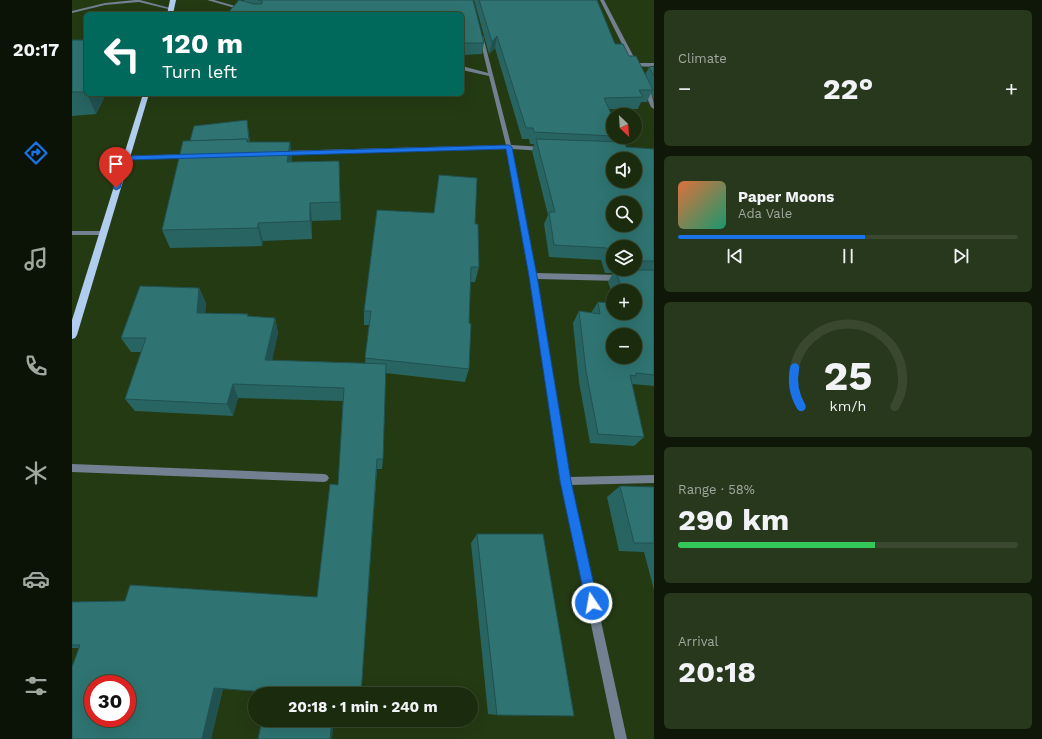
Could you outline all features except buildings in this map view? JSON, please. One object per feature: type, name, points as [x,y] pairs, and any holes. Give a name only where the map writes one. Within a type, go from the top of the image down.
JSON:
[{"type":"main road","points":[[171,11],[173,0]]},
{"type":"main road","points":[[72,335],[102,233],[145,96]]},
{"type":"street","points":[[209,0],[254,12]]},
{"type":"street","points":[[602,0],[638,72]]},
{"type":"street","points":[[72,12],[105,4],[139,1],[171,11]]},
{"type":"street","points":[[479,30],[509,147],[533,276],[566,481],[621,739]]},
{"type":"street","points":[[635,65],[654,65]]},
{"type":"street","points":[[464,68],[490,75]]},
{"type":"street","points":[[641,79],[654,107]]},
{"type":"street","points":[[269,154],[509,147],[547,149]]},
{"type":"street","points":[[126,158],[198,156]]},
{"type":"street","points":[[72,233],[102,233]]},
{"type":"street","points":[[533,276],[631,278]]},
{"type":"street","points":[[72,468],[324,478]]},
{"type":"street","points":[[566,481],[654,479]]},
{"type":"route","points":[[116,188],[126,158],[509,147],[533,276],[566,481],[592,603]]}]
